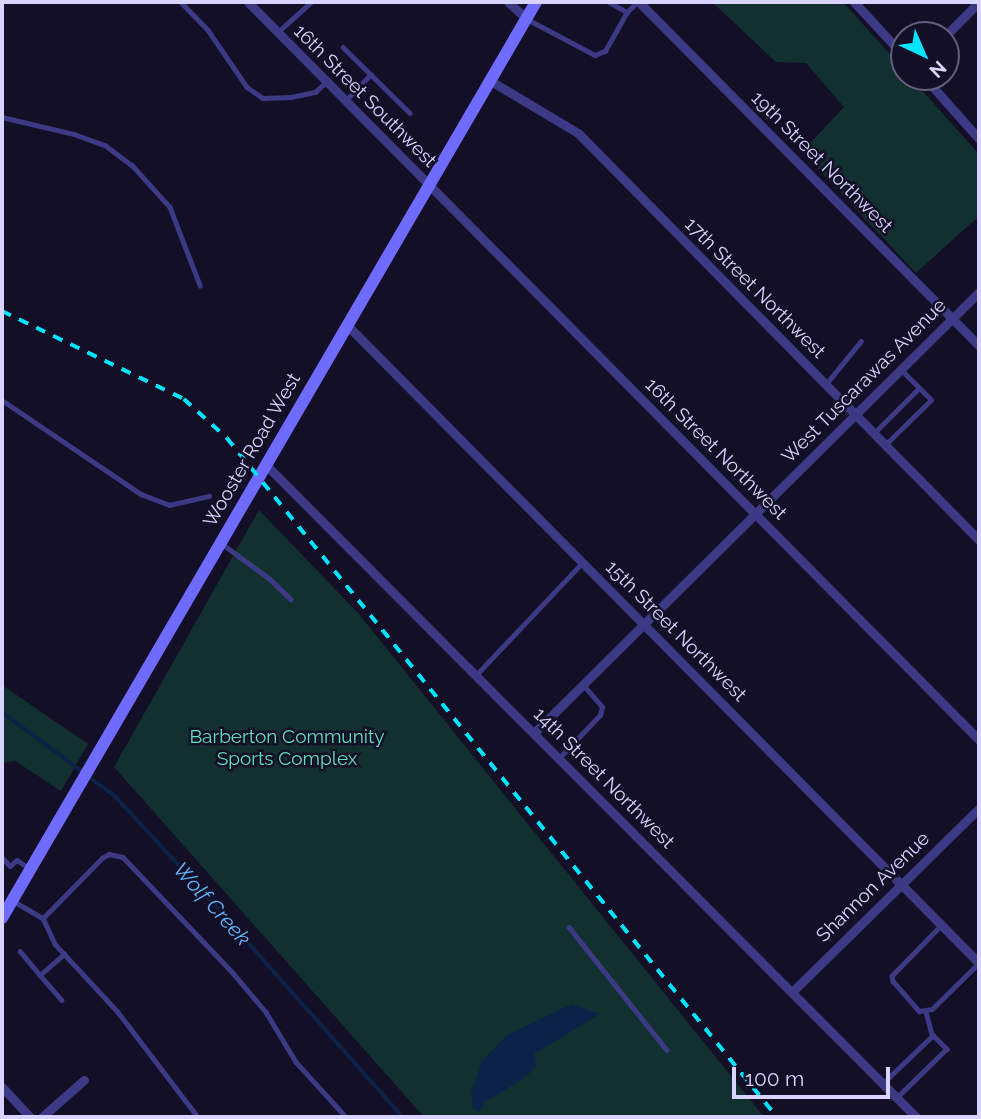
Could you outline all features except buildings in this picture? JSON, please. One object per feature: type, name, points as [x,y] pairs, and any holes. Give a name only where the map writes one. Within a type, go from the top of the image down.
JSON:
[{"type":"main road","name":"Wooster Road West","points":[[2,918],[536,2]]},
{"type":"street","name":"16th Street Southwest","points":[[248,2],[428,184]]},
{"type":"street","points":[[508,2],[526,18]]},
{"type":"street","name":"19th Street Northwest","points":[[638,2],[979,346]]},
{"type":"street","points":[[855,2],[890,41]]},
{"type":"street","points":[[960,21],[979,2]]},
{"type":"street","name":"17th Street Northwest","points":[[489,80],[578,133],[979,540]]},
{"type":"street","points":[[936,91],[979,139]]},
{"type":"street","name":"16th Street Northwest","points":[[428,184],[979,740]]},
{"type":"street","name":"West Tuscarawas Avenue","points":[[535,732],[979,292]]},
{"type":"street","name":"15th Street Northwest","points":[[346,325],[979,963]]},
{"type":"street","name":"14th Street Northwest","points":[[266,465],[560,757],[914,1116]]},
{"type":"street","name":"Shannon Avenue","points":[[792,992],[979,808]]},
{"type":"street","points":[[41,1117],[84,1080]]},
{"type":"street","points":[[2,1087],[30,1117]]},
{"type":"lane","points":[[181,2],[208,30],[247,87],[263,98],[291,97],[315,92],[327,82]]},
{"type":"lane","points":[[277,33],[311,2]]},
{"type":"lane","points":[[609,2],[627,12]]},
{"type":"lane","points":[[526,18],[594,55],[605,51],[627,12],[638,2]]},
{"type":"lane","points":[[343,47],[410,113]]},
{"type":"lane","points":[[345,101],[371,74]]},
{"type":"lane","points":[[2,117],[85,137],[105,145],[132,165],[170,207],[200,285]]},
{"type":"lane","points":[[825,385],[862,341]]},
{"type":"lane","points":[[885,445],[931,400],[901,369]]},
{"type":"lane","points":[[873,433],[919,388]]},
{"type":"lane","points":[[2,400],[141,494],[169,505],[209,496]]},
{"type":"lane","points":[[220,543],[270,579],[291,599]]},
{"type":"lane","points":[[477,674],[583,562]]},
{"type":"lane","points":[[560,757],[600,715],[603,707],[583,684]]},
{"type":"lane","points":[[43,918],[102,858],[109,854],[123,857],[233,973],[266,1012],[296,1062],[346,1117]]},
{"type":"lane","points":[[2,857],[10,866],[17,860],[30,869]]},
{"type":"lane","points":[[12,900],[43,918],[47,932],[64,954],[118,1012],[198,1117]]},
{"type":"lane","points":[[926,1012],[919,1011],[892,976],[942,925]]},
{"type":"lane","points":[[569,927],[667,1050]]},
{"type":"lane","points":[[20,951],[62,1000]]},
{"type":"lane","points":[[40,975],[64,954]]},
{"type":"lane","points":[[926,1012],[979,963]]},
{"type":"lane","points":[[897,1098],[947,1049],[933,1035],[926,1012]]},
{"type":"lane","points":[[883,1084],[933,1035]]},
{"type":"green space","points":[[712,2],[843,2],[890,54],[890,91],[923,91],[979,154],[979,216],[916,273],[802,152],[844,107],[806,63],[776,62]]},
{"type":"green space","name":"Barberton Community Sports Complex","points":[[259,510],[358,613],[764,1117],[424,1117],[114,767]]},
{"type":"green space","points":[[2,685],[88,744],[61,791],[15,761],[2,763]]},
{"type":"water","points":[[572,1004],[600,1014],[534,1054],[537,1066],[523,1079],[485,1102],[480,1112],[473,1109],[471,1094],[482,1061],[507,1035]]},
{"type":"waterway","name":"Wolf Creek","points":[[2,712],[83,772]]},
{"type":"waterway","name":"Wolf Creek","points":[[89,777],[115,796],[190,877],[403,1117]]},
{"type":"railway","points":[[2,311],[184,399],[227,438],[777,1117]]}]
